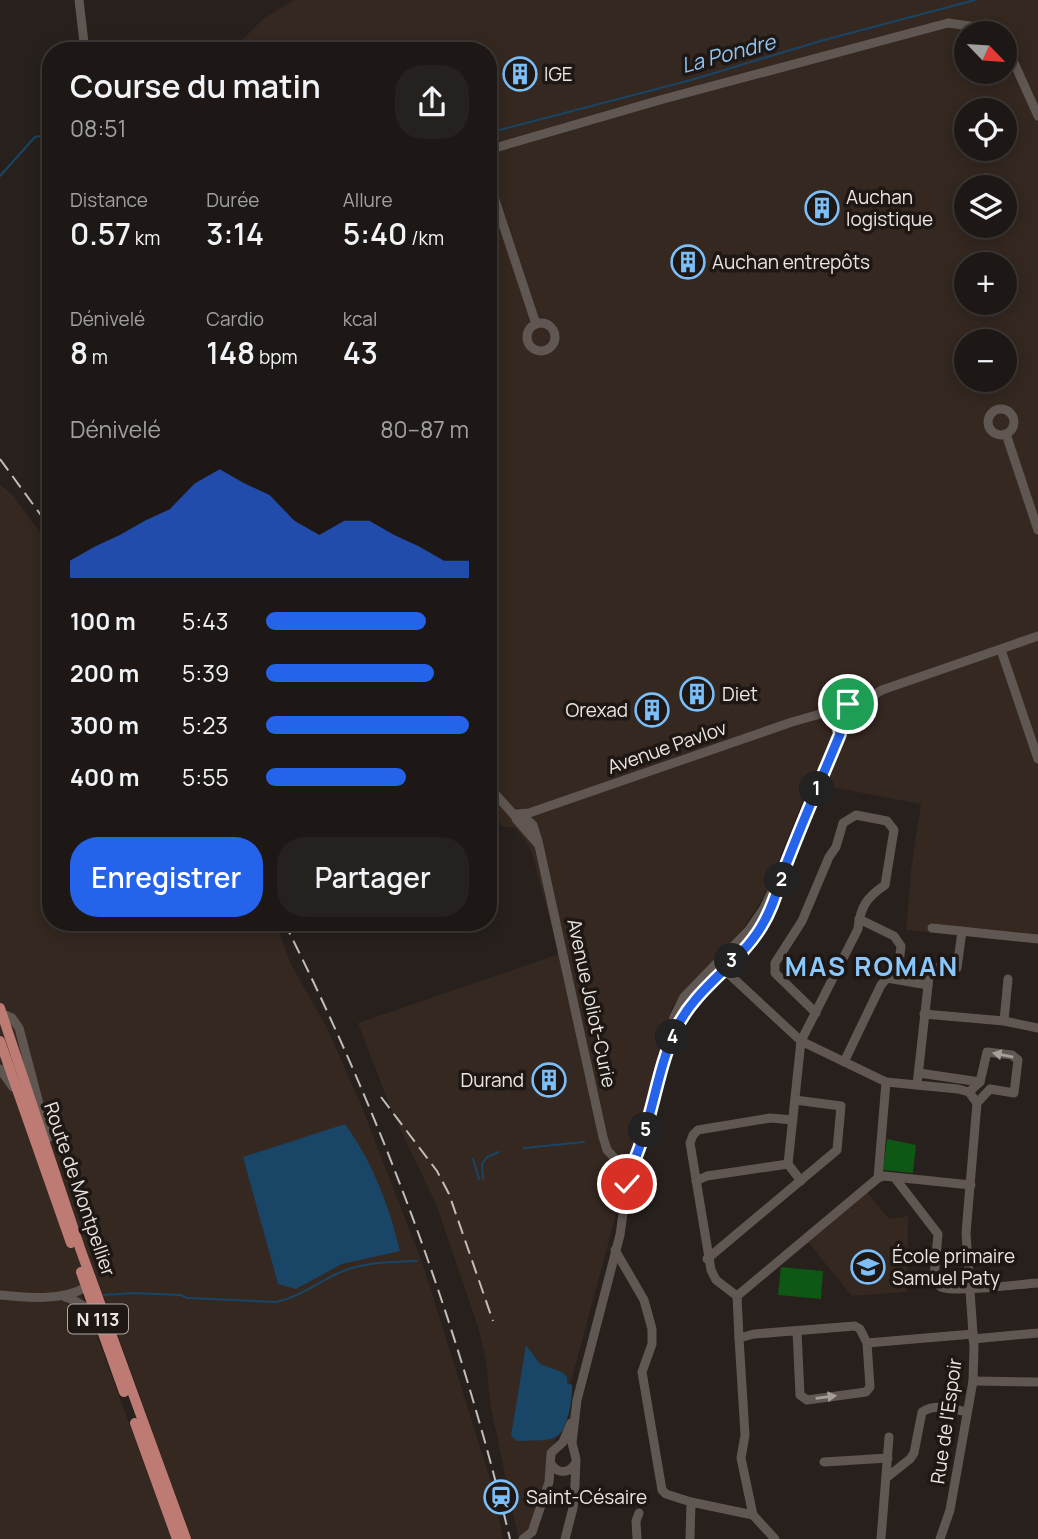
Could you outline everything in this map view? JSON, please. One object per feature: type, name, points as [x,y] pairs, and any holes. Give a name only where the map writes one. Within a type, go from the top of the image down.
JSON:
[{"type":"main road","name":"Route de Montpellier","points":[[1,1011],[7,1055],[21,1099],[177,1539]]},
{"type":"main road","name":"Route de Montpellier","points":[[0,1041],[56,1174],[186,1539]]},
{"type":"street","points":[[79,0],[84,42]]},
{"type":"street","points":[[497,147],[660,100],[948,23],[954,24]]},
{"type":"street","points":[[1017,69],[1038,116]]},
{"type":"street","points":[[497,206],[537,324]]},
{"type":"street","points":[[1006,434],[1038,530]]},
{"type":"street","points":[[634,1161],[644,1140],[666,1054],[677,1028],[693,1000],[720,966],[750,943],[778,893],[787,861],[840,734],[840,717],[855,719],[855,709],[875,694],[1038,636]]},
{"type":"street","points":[[1000,650],[1038,759]]},
{"type":"street","name":"Avenue Pavlov","points":[[521,818],[824,712],[840,717],[844,704],[855,709]]},
{"type":"street","name":"Avenue Joliot-Curie","points":[[497,795],[521,818],[533,825],[603,1138],[607,1150],[620,1164]]},
{"type":"street","points":[[801,1181],[788,1164],[801,1041],[816,1013],[858,929],[859,919],[870,895],[885,885],[894,830],[887,821],[856,816],[843,823],[836,847],[829,857],[802,921],[775,963],[775,973],[816,1013]]},
{"type":"street","points":[[844,1062],[881,985],[899,963],[901,946],[894,936],[859,919]]},
{"type":"street","points":[[932,928],[1038,939]]},
{"type":"street","points":[[917,1085],[929,976],[940,965],[957,968],[962,931]]},
{"type":"street","points":[[720,966],[801,1041],[886,1082],[958,1089],[973,1098]]},
{"type":"street","points":[[887,978],[928,985]]},
{"type":"street","points":[[1004,1021],[1008,979]]},
{"type":"street","points":[[1,1011],[16,1023],[30,1064],[56,1174]]},
{"type":"street","points":[[924,1014],[1004,1021],[1038,1028]]},
{"type":"street","points":[[7,1055],[20,1039]]},
{"type":"street","points":[[987,1052],[1012,1055],[1018,1060],[1014,1093],[990,1089],[973,1098],[987,1052]]},
{"type":"street","points":[[0,1069],[21,1099]]},
{"type":"street","points":[[919,1073],[980,1082]]},
{"type":"street","points":[[878,1178],[886,1082]]},
{"type":"street","name":"Rue de l'Espoir","points":[[940,1539],[950,1510],[973,1381],[973,1336],[966,1233],[971,1185],[973,1098]]},
{"type":"street","points":[[707,1259],[837,1150],[841,1107],[795,1100]]},
{"type":"street","points":[[775,1539],[753,1515],[741,1458],[745,1435],[737,1296],[716,1280],[707,1259],[690,1143],[698,1130],[770,1118],[793,1120]]},
{"type":"street","points":[[627,1160],[634,1161],[641,1174],[636,1182],[627,1184],[617,1176],[620,1164],[627,1160]]},
{"type":"street","points":[[696,1181],[706,1177],[788,1164]]},
{"type":"street","points":[[737,1296],[878,1178],[884,1176],[971,1185]]},
{"type":"street","points":[[895,1178],[938,1234],[934,1278],[938,1284],[944,1288],[970,1288],[1038,1283]]},
{"type":"street","points":[[523,1539],[532,1532],[549,1482],[551,1453],[567,1433],[575,1408],[622,1225],[627,1184]]},
{"type":"street","points":[[615,1251],[644,1300],[652,1329],[652,1344],[642,1372],[662,1490],[666,1494],[691,1502],[753,1515]]},
{"type":"street","points":[[0,1295],[60,1296],[75,1294],[86,1287]]},
{"type":"street","points":[[60,1296],[71,1298],[81,1307],[94,1309]]},
{"type":"street","points":[[739,1338],[754,1334],[855,1326],[860,1329],[867,1343],[870,1387],[866,1392],[807,1400],[800,1395],[797,1331]]},
{"type":"street","points":[[867,1343],[1038,1334]]},
{"type":"street","points":[[973,1381],[1038,1382]]},
{"type":"street","points":[[886,1478],[914,1453],[922,1412],[936,1406],[967,1412]]},
{"type":"street","points":[[565,1539],[573,1508],[575,1484],[576,1455],[572,1449],[575,1408]]},
{"type":"street","points":[[881,1539],[889,1437]]},
{"type":"street","points":[[559,1446],[572,1449]]},
{"type":"street","points":[[824,1462],[888,1458]]},
{"type":"street","points":[[549,1482],[562,1472],[570,1470],[576,1463]]},
{"type":"street","points":[[551,1464],[575,1484]]},
{"type":"street","points":[[690,1539],[691,1502]]},
{"type":"street","points":[[636,1539],[639,1513]]},
{"type":"shaded area","points":[[294,0],[1038,0],[1038,943],[906,930],[911,870],[921,804],[810,783],[764,896],[745,926],[672,1007],[531,1530],[518,1537],[490,1403],[486,1361],[478,1327],[436,1204],[392,1112],[358,1023],[559,954],[531,850],[516,828],[501,826],[497,812],[497,42],[240,42],[263,19]]},
{"type":"shaded area","points":[[0,484],[13,496],[42,535],[42,931],[278,931],[291,964],[327,1028],[362,1107],[423,1265],[492,1485],[503,1539],[191,1539],[105,1299],[79,1287],[172,1539],[0,1539]]},
{"type":"shaded area","name":"École primaire Samuel Paty","points":[[867,1192],[889,1219],[908,1216],[907,1292],[852,1296],[808,1242]]},
{"type":"green space","points":[[887,1139],[916,1145],[913,1173],[883,1170]]},
{"type":"green space","points":[[781,1267],[823,1271],[821,1299],[778,1295]]},
{"type":"water","points":[[345,1124],[379,1185],[400,1251],[342,1264],[296,1289],[278,1284],[243,1157]]},
{"type":"water","points":[[526,1345],[540,1364],[562,1372],[567,1377],[567,1383],[572,1385],[567,1421],[560,1434],[552,1439],[517,1441],[511,1436]]},
{"type":"waterway","name":"La Pondre","points":[[497,131],[691,80],[824,40],[975,0]]},
{"type":"waterway","name":"La Pondre","points":[[0,176],[35,137],[42,136]]},
{"type":"waterway","points":[[524,1148],[584,1142]]},
{"type":"waterway","points":[[483,1179],[482,1164],[487,1157],[499,1152]]},
{"type":"waterway","points":[[473,1159],[479,1179]]},
{"type":"waterway","points":[[104,1295],[133,1293],[276,1302],[359,1266],[417,1261]]},
{"type":"railway","points":[[0,459],[42,517]]},
{"type":"railway","points":[[288,931],[354,1071],[415,1224],[467,1380],[510,1539]]},
{"type":"railway","points":[[381,1097],[437,1171],[449,1194],[493,1321]]},
{"type":"place","name":"IGE","points":[[520,74]]},
{"type":"place","name":"Auchan logistique","points":[[822,208]]},
{"type":"place","name":"Auchan entrepôts","points":[[688,262]]},
{"type":"place","name":"Diet","points":[[697,694]]},
{"type":"place","name":"Orexad","points":[[652,710]]},
{"type":"place","name":"Durand","points":[[549,1080]]},
{"type":"place","name":"École primaire Samuel Paty","points":[[868,1267]]},
{"type":"place","name":"Saint-Césaire","points":[[501,1497]]},
{"type":"district","name":"MAS ROMAN","points":[[872,966]]},
{"type":"route","points":[[627,1184],[636,1182],[641,1174],[634,1161],[644,1140],[666,1054],[677,1028],[693,1000],[750,943],[769,912],[778,893],[787,861],[840,734],[836,715],[838,709],[848,704]]}]
